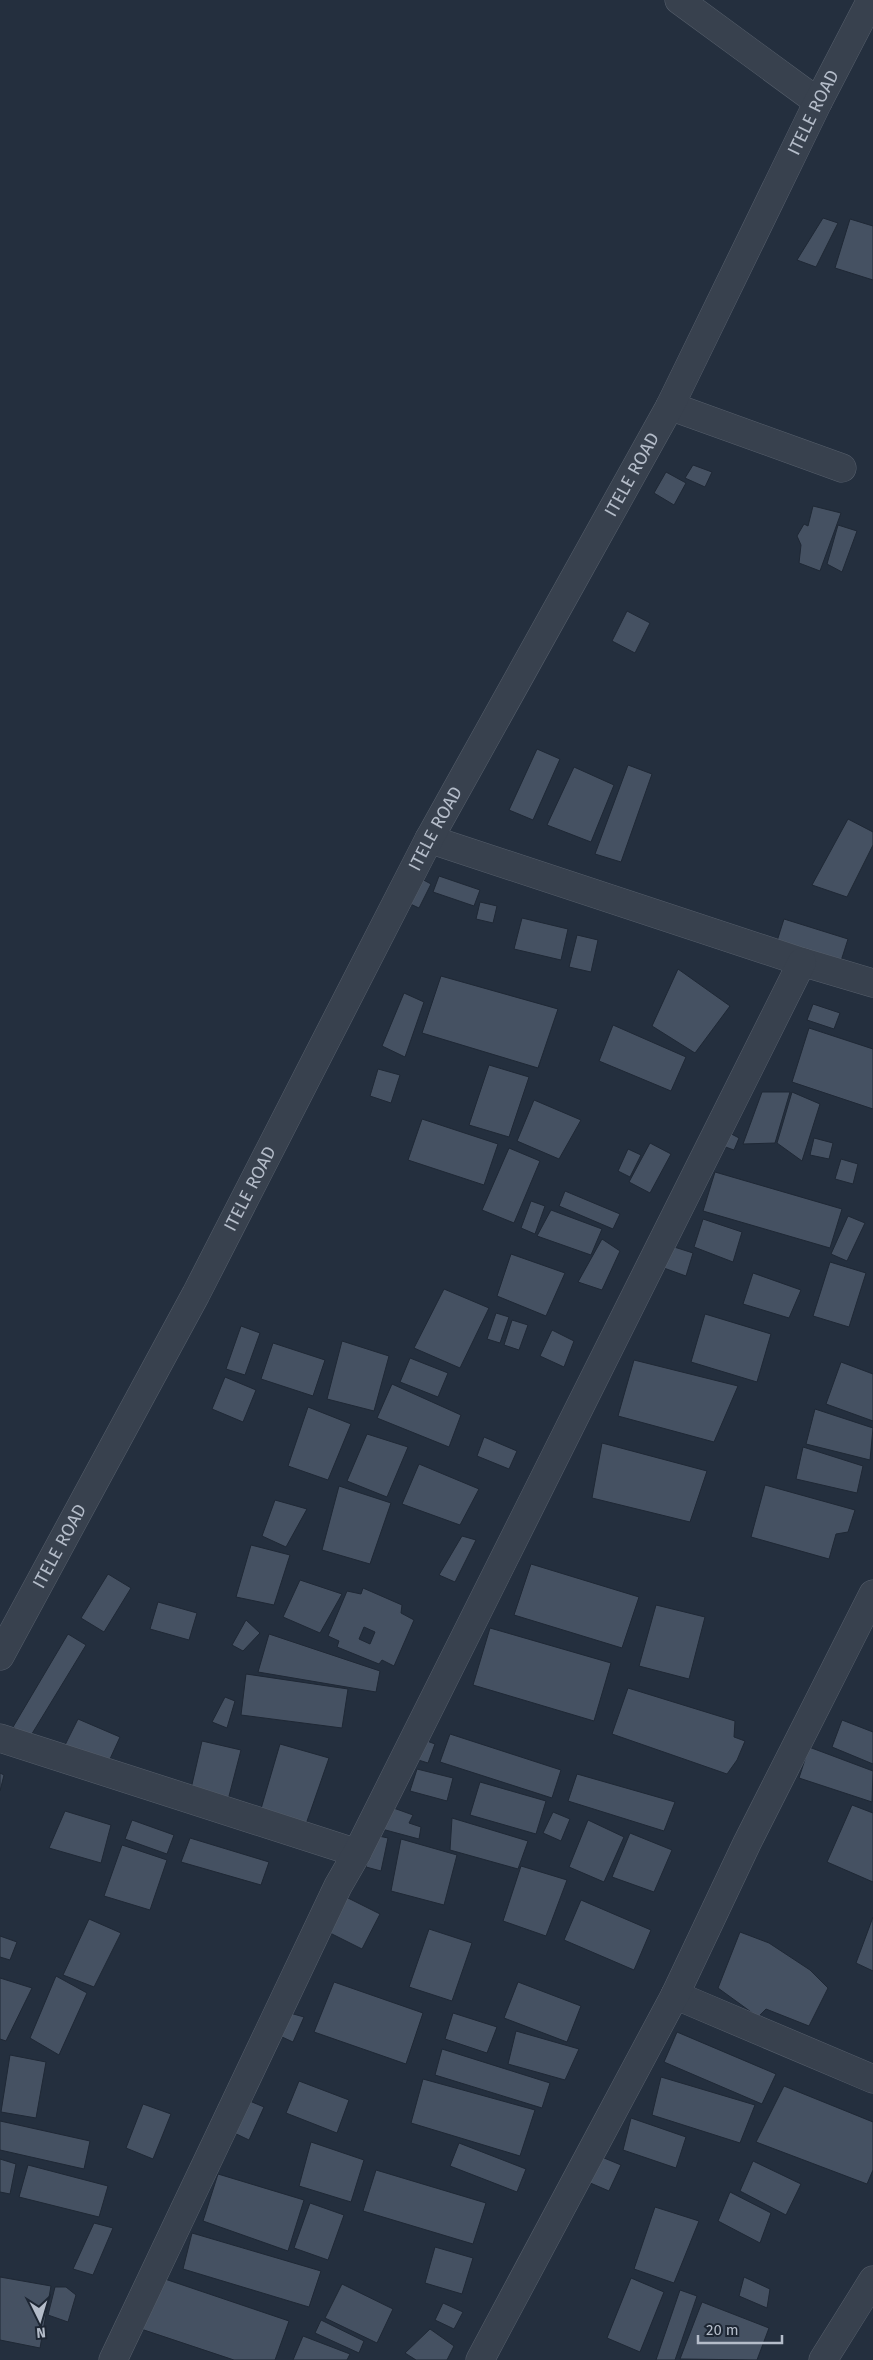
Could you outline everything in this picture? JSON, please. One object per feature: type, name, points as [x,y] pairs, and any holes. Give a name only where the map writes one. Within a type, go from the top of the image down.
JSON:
[{"type":"street","points":[[679,0],[818,102]]},
{"type":"street","name":"ITELE ROAD","points":[[0,1656],[196,1294],[429,839],[670,406],[818,102],[871,0]]},
{"type":"street","points":[[670,406],[842,468]]},
{"type":"street","points":[[429,839],[802,962],[873,983]]},
{"type":"street","points":[[113,2360],[338,1886],[357,1853],[802,962]]},
{"type":"street","points":[[480,2360],[675,1994],[747,1843],[873,1594]]},
{"type":"street","points":[[0,1738],[357,1853]]},
{"type":"street","points":[[675,1994],[873,2079]]},
{"type":"street","points":[[823,2360],[873,2280]]},
{"type":"building","points":[[823,218],[838,223],[816,267],[797,260]]},
{"type":"building","points":[[850,219],[873,226],[873,280],[835,268]]},
{"type":"building","points":[[693,465],[712,472],[705,487],[685,478]]},
{"type":"building","points":[[666,472],[686,483],[674,505],[654,493]]},
{"type":"building","points":[[813,506],[841,513],[820,571],[799,563],[801,545],[797,536],[804,524],[808,526]]},
{"type":"building","points":[[838,525],[857,531],[842,572],[827,564]]},
{"type":"building","points":[[627,611],[650,623],[635,653],[612,641]]},
{"type":"building","points":[[537,749],[560,759],[533,820],[509,810]]},
{"type":"building","points":[[628,765],[652,774],[621,862],[595,854]]},
{"type":"building","points":[[574,767],[614,785],[591,842],[547,825]]},
{"type":"building","points":[[848,819],[873,832],[873,845],[847,897],[812,885]]},
{"type":"building","points":[[439,876],[480,890],[474,906],[433,892]]},
{"type":"building","points":[[418,877],[431,884],[419,908],[406,902]]},
{"type":"building","points":[[480,902],[497,906],[493,923],[476,919]]},
{"type":"building","points":[[522,918],[568,929],[561,960],[514,949]]},
{"type":"building","points":[[784,919],[848,939],[841,961],[777,941]]},
{"type":"building","points":[[577,935],[598,940],[591,972],[569,967]]},
{"type":"building","points":[[678,969],[730,1006],[695,1053],[652,1026]]},
{"type":"building","points":[[441,976],[558,1009],[538,1068],[422,1033]]},
{"type":"building","points":[[404,993],[424,1002],[405,1057],[382,1046]]},
{"type":"building","points":[[813,1004],[840,1013],[834,1029],[807,1020]]},
{"type":"building","points":[[613,1025],[686,1057],[671,1091],[599,1061]]},
{"type":"building","points":[[809,1028],[873,1049],[873,1109],[792,1082]]},
{"type":"building","points":[[489,1065],[529,1077],[509,1137],[469,1125]]},
{"type":"building","points":[[378,1069],[400,1075],[391,1103],[370,1096]]},
{"type":"building","points":[[762,1092],[790,1092],[775,1143],[743,1144]]},
{"type":"building","points":[[792,1092],[820,1104],[802,1161],[777,1143]]},
{"type":"building","points":[[534,1100],[581,1120],[559,1159],[517,1141]]},
{"type":"building","points":[[422,1119],[498,1144],[484,1185],[408,1160]]},
{"type":"building","points":[[724,1130],[739,1138],[734,1150],[717,1144]]},
{"type":"building","points":[[814,1138],[833,1143],[829,1159],[810,1155]]},
{"type":"building","points":[[650,1143],[671,1154],[650,1193],[629,1182]]},
{"type":"building","points":[[509,1148],[540,1161],[514,1223],[482,1210]]},
{"type":"building","points":[[628,1149],[641,1155],[630,1177],[618,1171]]},
{"type":"building","points":[[841,1159],[858,1164],[853,1184],[835,1179]]},
{"type":"building","points":[[715,1172],[842,1209],[830,1248],[703,1211]]},
{"type":"building","points":[[565,1191],[620,1214],[613,1229],[559,1206]]},
{"type":"building","points":[[531,1201],[545,1206],[535,1234],[521,1228]]},
{"type":"building","points":[[551,1210],[602,1229],[591,1255],[537,1236]]},
{"type":"building","points":[[848,1216],[865,1223],[847,1261],[831,1254]]},
{"type":"building","points":[[703,1219],[742,1232],[733,1262],[694,1247]]},
{"type":"building","points":[[602,1239],[620,1251],[602,1290],[578,1282]]},
{"type":"building","points":[[668,1245],[693,1253],[686,1276],[661,1267]]},
{"type":"building","points":[[511,1254],[565,1273],[546,1316],[497,1296]]},
{"type":"building","points":[[830,1262],[866,1273],[849,1327],[813,1316]]},
{"type":"building","points":[[753,1273],[801,1290],[789,1318],[743,1304]]},
{"type":"building","points":[[444,1289],[489,1308],[460,1368],[414,1348]]},
{"type":"building","points":[[496,1313],[509,1317],[500,1343],[487,1339]]},
{"type":"building","points":[[705,1314],[771,1334],[757,1382],[691,1362]]},
{"type":"building","points":[[512,1320],[528,1325],[519,1350],[504,1345]]},
{"type":"building","points":[[241,1326],[260,1333],[245,1375],[226,1369]]},
{"type":"building","points":[[552,1330],[574,1341],[564,1367],[540,1356]]},
{"type":"building","points":[[342,1341],[389,1356],[374,1411],[327,1399]]},
{"type":"building","points":[[273,1343],[325,1360],[313,1396],[261,1379]]},
{"type":"building","points":[[410,1358],[448,1373],[438,1397],[400,1382]]},
{"type":"building","points":[[634,1360],[738,1386],[714,1442],[618,1416]]},
{"type":"building","points":[[841,1362],[873,1374],[873,1421],[826,1404]]},
{"type":"building","points":[[225,1377],[256,1390],[243,1422],[212,1409]]},
{"type":"building","points":[[392,1384],[461,1415],[449,1447],[377,1418]]},
{"type":"building","points":[[308,1407],[351,1424],[328,1480],[288,1466]]},
{"type":"building","points":[[815,1409],[873,1428],[870,1460],[806,1444]]},
{"type":"building","points":[[367,1434],[408,1447],[387,1497],[347,1481]]},
{"type":"building","points":[[484,1437],[517,1451],[509,1469],[477,1456]]},
{"type":"building","points":[[602,1443],[707,1471],[690,1522],[592,1498]]},
{"type":"building","points":[[803,1447],[863,1466],[857,1493],[796,1479]]},
{"type":"building","points":[[419,1464],[479,1489],[460,1525],[402,1504]]},
{"type":"building","points":[[765,1485],[855,1510],[848,1532],[836,1534],[829,1559],[751,1537]]},
{"type":"building","points":[[339,1486],[391,1503],[370,1564],[322,1550]]},
{"type":"building","points":[[275,1500],[307,1509],[286,1547],[262,1536]]},
{"type":"building","points":[[462,1536],[476,1540],[455,1582],[439,1575]]},
{"type":"building","points":[[251,1545],[290,1555],[274,1605],[236,1597]]},
{"type":"building","points":[[531,1564],[639,1597],[622,1648],[514,1615]]},
{"type":"building","points":[[108,1574],[131,1588],[104,1632],[81,1618]]},
{"type":"building","points":[[300,1580],[342,1594],[320,1633],[283,1617]]},
{"type":"building","points":[[363,1588],[402,1605],[401,1613],[414,1620],[394,1666],[382,1660],[379,1664],[337,1647],[339,1641],[328,1636],[347,1591],[361,1594]],"holes":[[[364,1627],[375,1632],[370,1644],[359,1639]]]},
{"type":"building","points":[[158,1602],[197,1613],[189,1640],[150,1629]]},
{"type":"building","points":[[656,1605],[705,1617],[689,1679],[639,1666]]},
{"type":"building","points":[[246,1620],[260,1633],[243,1651],[232,1645]]},
{"type":"building","points":[[490,1628],[611,1663],[594,1721],[473,1685]]},
{"type":"building","points":[[68,1634],[86,1645],[30,1737],[13,1727]]},
{"type":"building","points":[[269,1634],[380,1671],[376,1692],[258,1672]]},
{"type":"building","points":[[246,1674],[348,1689],[342,1728],[241,1715]]},
{"type":"building","points":[[628,1688],[735,1721],[734,1737],[745,1741],[737,1760],[727,1774],[612,1734]]},
{"type":"building","points":[[225,1697],[235,1701],[227,1728],[212,1722]]},
{"type":"building","points":[[78,1719],[120,1737],[105,1770],[61,1753]]},
{"type":"building","points":[[842,1720],[873,1732],[873,1764],[832,1747]]},
{"type":"building","points":[[450,1734],[561,1770],[552,1798],[440,1762]]},
{"type":"building","points":[[419,1738],[435,1744],[428,1763],[412,1758]]},
{"type":"building","points":[[202,1741],[241,1750],[228,1800],[190,1793]]},
{"type":"building","points":[[280,1744],[329,1758],[305,1827],[258,1819]]},
{"type":"building","points":[[809,1747],[873,1771],[872,1802],[799,1778]]},
{"type":"building","points":[[417,1769],[453,1778],[447,1801],[410,1791]]},
{"type":"building","points":[[0,1773],[4,1775],[0,1791]]},
{"type":"building","points":[[577,1774],[675,1802],[664,1831],[568,1801]]},
{"type":"building","points":[[480,1782],[546,1801],[536,1834],[470,1815]]},
{"type":"building","points":[[852,1805],[873,1813],[873,1882],[827,1862]]},
{"type":"building","points":[[388,1806],[413,1815],[409,1823],[421,1827],[419,1839],[378,1828]]},
{"type":"building","points":[[65,1811],[111,1825],[101,1863],[49,1848]]},
{"type":"building","points":[[553,1812],[570,1819],[561,1841],[543,1833]]},
{"type":"building","points":[[452,1818],[528,1841],[518,1869],[450,1850]]},
{"type":"building","points":[[132,1820],[174,1835],[167,1854],[125,1839]]},
{"type":"building","points":[[588,1820],[624,1837],[604,1882],[569,1867]]},
{"type":"building","points":[[630,1833],[672,1850],[654,1892],[612,1877]]},
{"type":"building","points":[[374,1835],[388,1838],[381,1871],[366,1867]]},
{"type":"building","points":[[190,1838],[269,1862],[261,1885],[181,1862]]},
{"type":"building","points":[[401,1839],[457,1855],[444,1905],[391,1891]]},
{"type":"building","points":[[122,1845],[167,1860],[150,1910],[104,1896]]},
{"type":"building","points":[[521,1866],[567,1880],[546,1936],[503,1921]]},
{"type":"building","points":[[346,1897],[380,1914],[362,1949],[328,1932]]},
{"type":"building","points":[[581,1900],[651,1930],[634,1970],[564,1940]]},
{"type":"building","points":[[873,1917],[873,1971],[856,1963]]},
{"type":"building","points":[[89,1919],[121,1933],[94,1987],[63,1975]]},
{"type":"building","points":[[429,1929],[472,1943],[452,2001],[409,1987]]},
{"type":"building","points":[[740,1932],[769,1943],[810,1970],[828,1988],[809,2026],[766,2009],[758,2017],[718,1988]]},
{"type":"building","points":[[0,1936],[17,1942],[10,1960],[0,1957]]},
{"type":"building","points":[[56,1976],[87,1993],[59,2055],[30,2038]]},
{"type":"building","points":[[0,1978],[32,1988],[6,2041],[0,2039]]},
{"type":"building","points":[[334,1982],[423,2013],[406,2064],[314,2032]]},
{"type":"building","points":[[518,1982],[581,2006],[567,2042],[504,2018]]},
{"type":"building","points":[[283,2011],[304,2017],[293,2042],[271,2032]]},
{"type":"building","points":[[453,2013],[497,2027],[487,2053],[445,2039]]},
{"type":"building","points":[[516,2031],[579,2049],[565,2080],[508,2064]]},
{"type":"building","points":[[677,2032],[776,2074],[762,2104],[664,2062]]},
{"type":"building","points":[[442,2049],[550,2083],[542,2108],[435,2075]]},
{"type":"building","points":[[10,2055],[46,2062],[36,2118],[1,2112]]},
{"type":"building","points":[[661,2077],[755,2105],[740,2143],[652,2115]]},
{"type":"building","points":[[423,2079],[535,2110],[520,2156],[411,2123]]},
{"type":"building","points":[[299,2081],[349,2100],[337,2133],[286,2113]]},
{"type":"building","points":[[784,2086],[873,2122],[873,2170],[867,2184],[756,2142]]},
{"type":"building","points":[[245,2099],[264,2107],[249,2140],[230,2131]]},
{"type":"building","points":[[143,2104],[171,2114],[153,2159],[126,2148]]},
{"type":"building","points":[[631,2118],[686,2137],[676,2168],[623,2150]]},
{"type":"building","points":[[0,2121],[90,2141],[84,2169],[0,2150]]},
{"type":"building","points":[[311,2142],[364,2160],[351,2202],[299,2186]]},
{"type":"building","points":[[459,2143],[526,2169],[517,2192],[450,2166]]},
{"type":"building","points":[[592,2153],[621,2165],[609,2191],[581,2179]]},
{"type":"building","points":[[0,2159],[16,2164],[10,2194],[0,2192]]},
{"type":"building","points":[[753,2161],[801,2184],[786,2215],[740,2191]]},
{"type":"building","points":[[28,2165],[108,2186],[99,2217],[19,2197]]},
{"type":"building","points":[[376,2170],[486,2203],[473,2244],[363,2211]]},
{"type":"building","points":[[218,2174],[304,2200],[288,2251],[203,2221]]},
{"type":"building","points":[[730,2192],[771,2213],[760,2243],[718,2221]]},
{"type":"building","points":[[310,2203],[344,2215],[328,2260],[294,2248]]},
{"type":"building","points":[[655,2207],[699,2221],[674,2283],[634,2269]]},
{"type":"building","points":[[94,2223],[113,2228],[93,2275],[73,2269]]},
{"type":"building","points":[[192,2233],[321,2271],[309,2307],[183,2269]]},
{"type":"building","points":[[435,2247],[473,2258],[462,2294],[425,2283]]},
{"type":"building","points":[[0,2277],[51,2286],[40,2348],[0,2340]]},
{"type":"building","points":[[159,2277],[289,2321],[275,2360],[234,2360],[141,2329]]},
{"type":"building","points":[[744,2277],[770,2289],[767,2308],[739,2296]]},
{"type":"building","points":[[631,2278],[664,2292],[640,2352],[607,2338]]},
{"type":"building","points":[[342,2284],[393,2309],[377,2343],[325,2318]]},
{"type":"building","points":[[55,2287],[66,2287],[76,2295],[68,2322],[48,2315]]},
{"type":"building","points":[[680,2290],[697,2296],[675,2360],[656,2360]]},
{"type":"building","points":[[702,2302],[769,2328],[757,2360],[680,2359]]},
{"type":"building","points":[[443,2303],[463,2312],[454,2329],[435,2320]]},
{"type":"building","points":[[321,2320],[364,2341],[359,2353],[315,2333]]},
{"type":"building","points":[[430,2329],[454,2346],[447,2360],[416,2360],[405,2353]]},
{"type":"building","points":[[303,2336],[350,2354],[347,2360],[293,2360]]}]
